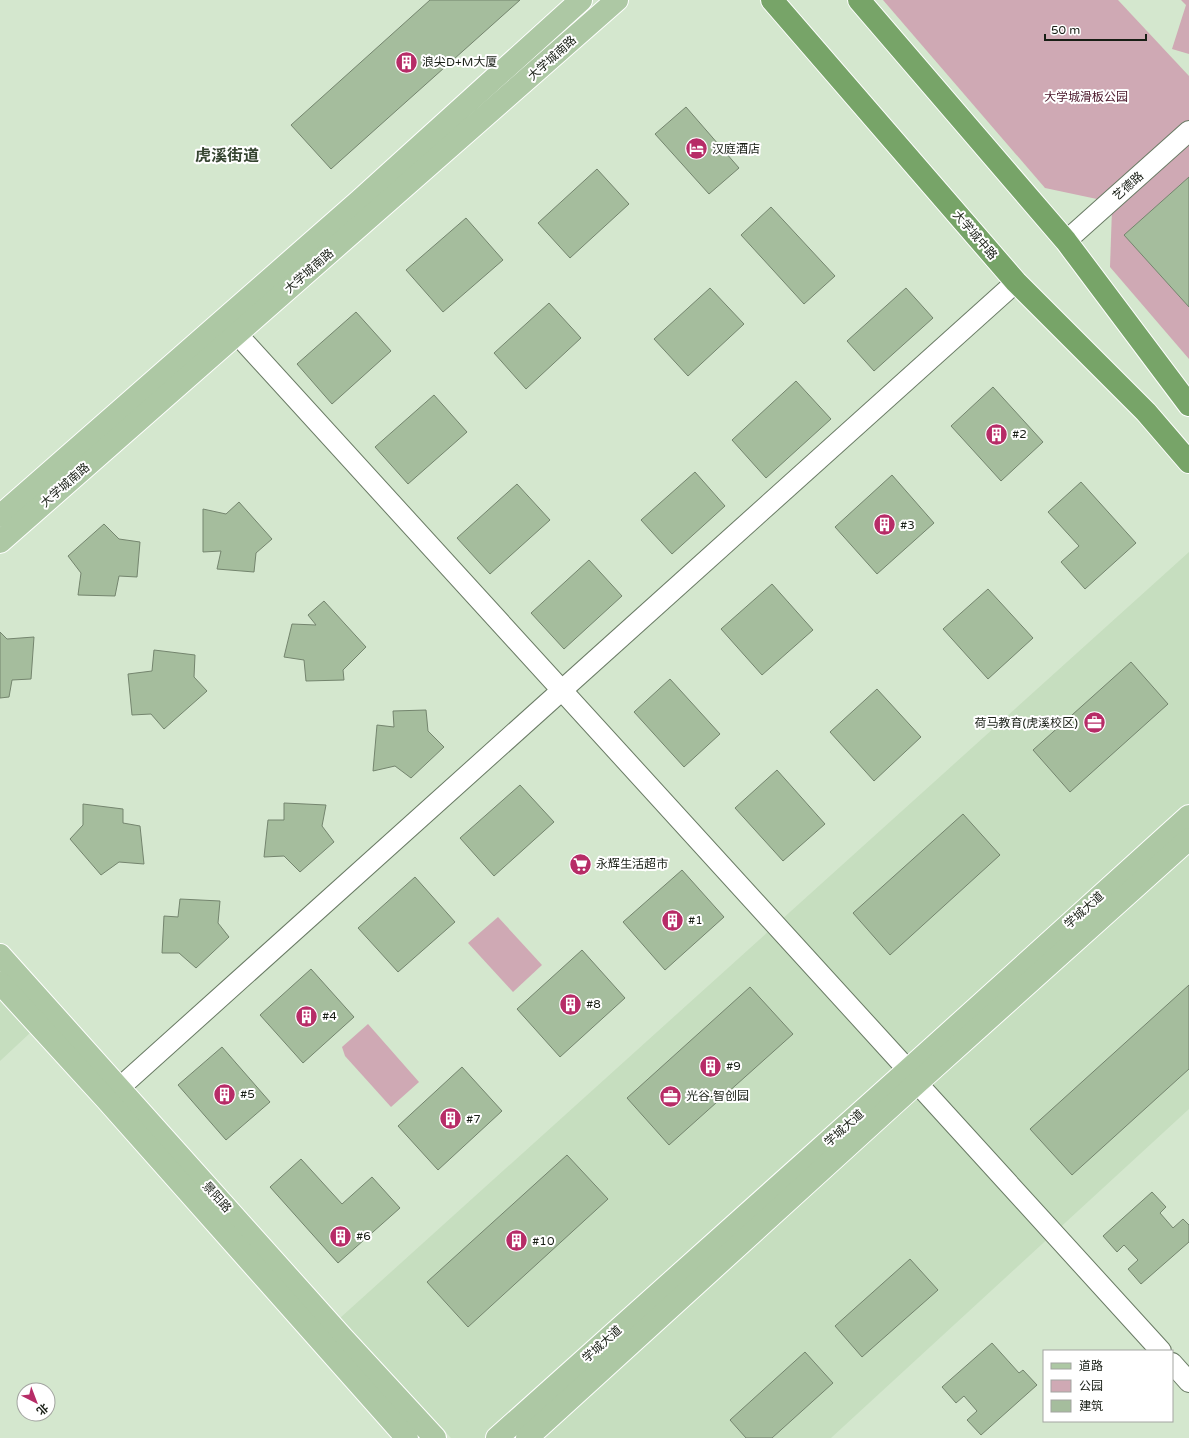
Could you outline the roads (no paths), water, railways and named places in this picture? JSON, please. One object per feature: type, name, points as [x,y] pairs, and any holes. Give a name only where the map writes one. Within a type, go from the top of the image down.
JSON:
[{"type":"highway","points":[[754,0],[796,28]]},
{"type":"highway","name":"大学城中路","points":[[772,0],[1016,282],[1146,412],[1189,462]]},
{"type":"highway","points":[[862,2],[1066,241],[1189,405]]},
{"type":"main road","name":"大学城南路","points":[[0,516],[359,201],[581,0]]},
{"type":"main road","name":"大学城南路","points":[[0,542],[617,0]]},
{"type":"main road","name":"学城大道","points":[[528,1438],[1189,816]]},
{"type":"main road","name":"学城大道","points":[[497,1438],[1189,839]]},
{"type":"main road","name":"景阳路","points":[[0,955],[112,1093],[407,1438]]},
{"type":"main road","name":"景阳路","points":[[0,983],[112,1093],[435,1438]]},
{"type":"street","name":"艺德路","points":[[1066,241],[1188,139]]},
{"type":"street","points":[[112,1093],[1016,282]]},
{"type":"street","points":[[237,334],[1160,1350]]},
{"type":"street","points":[[1173,1364],[1189,1382]]},
{"type":"place","name":"浪尖D+M大厦","points":[[406,62]]},
{"type":"place","name":"汉庭酒店","points":[[696,149]]},
{"type":"place","name":"#2","points":[[997,434]]},
{"type":"place","name":"#3","points":[[885,525]]},
{"type":"place","name":"荷马教育(虎溪校区)","points":[[1094,723]]},
{"type":"place","name":"永辉生活超市","points":[[580,864]]},
{"type":"place","name":"#1","points":[[673,920]]},
{"type":"place","name":"#8","points":[[571,1004]]},
{"type":"place","name":"#4","points":[[307,1016]]},
{"type":"place","name":"#9","points":[[710,1066]]},
{"type":"place","name":"#5","points":[[224,1094]]},
{"type":"place","name":"光谷·智创园","points":[[671,1096]]},
{"type":"place","name":"#7","points":[[450,1119]]},
{"type":"place","name":"#6","points":[[341,1236]]},
{"type":"place","name":"#10","points":[[517,1241]]},
{"type":"district","name":"虎溪街道","points":[[227,155]]},
{"type":"park label","name":"大学城滑板公园","points":[[1086,97]]}]
